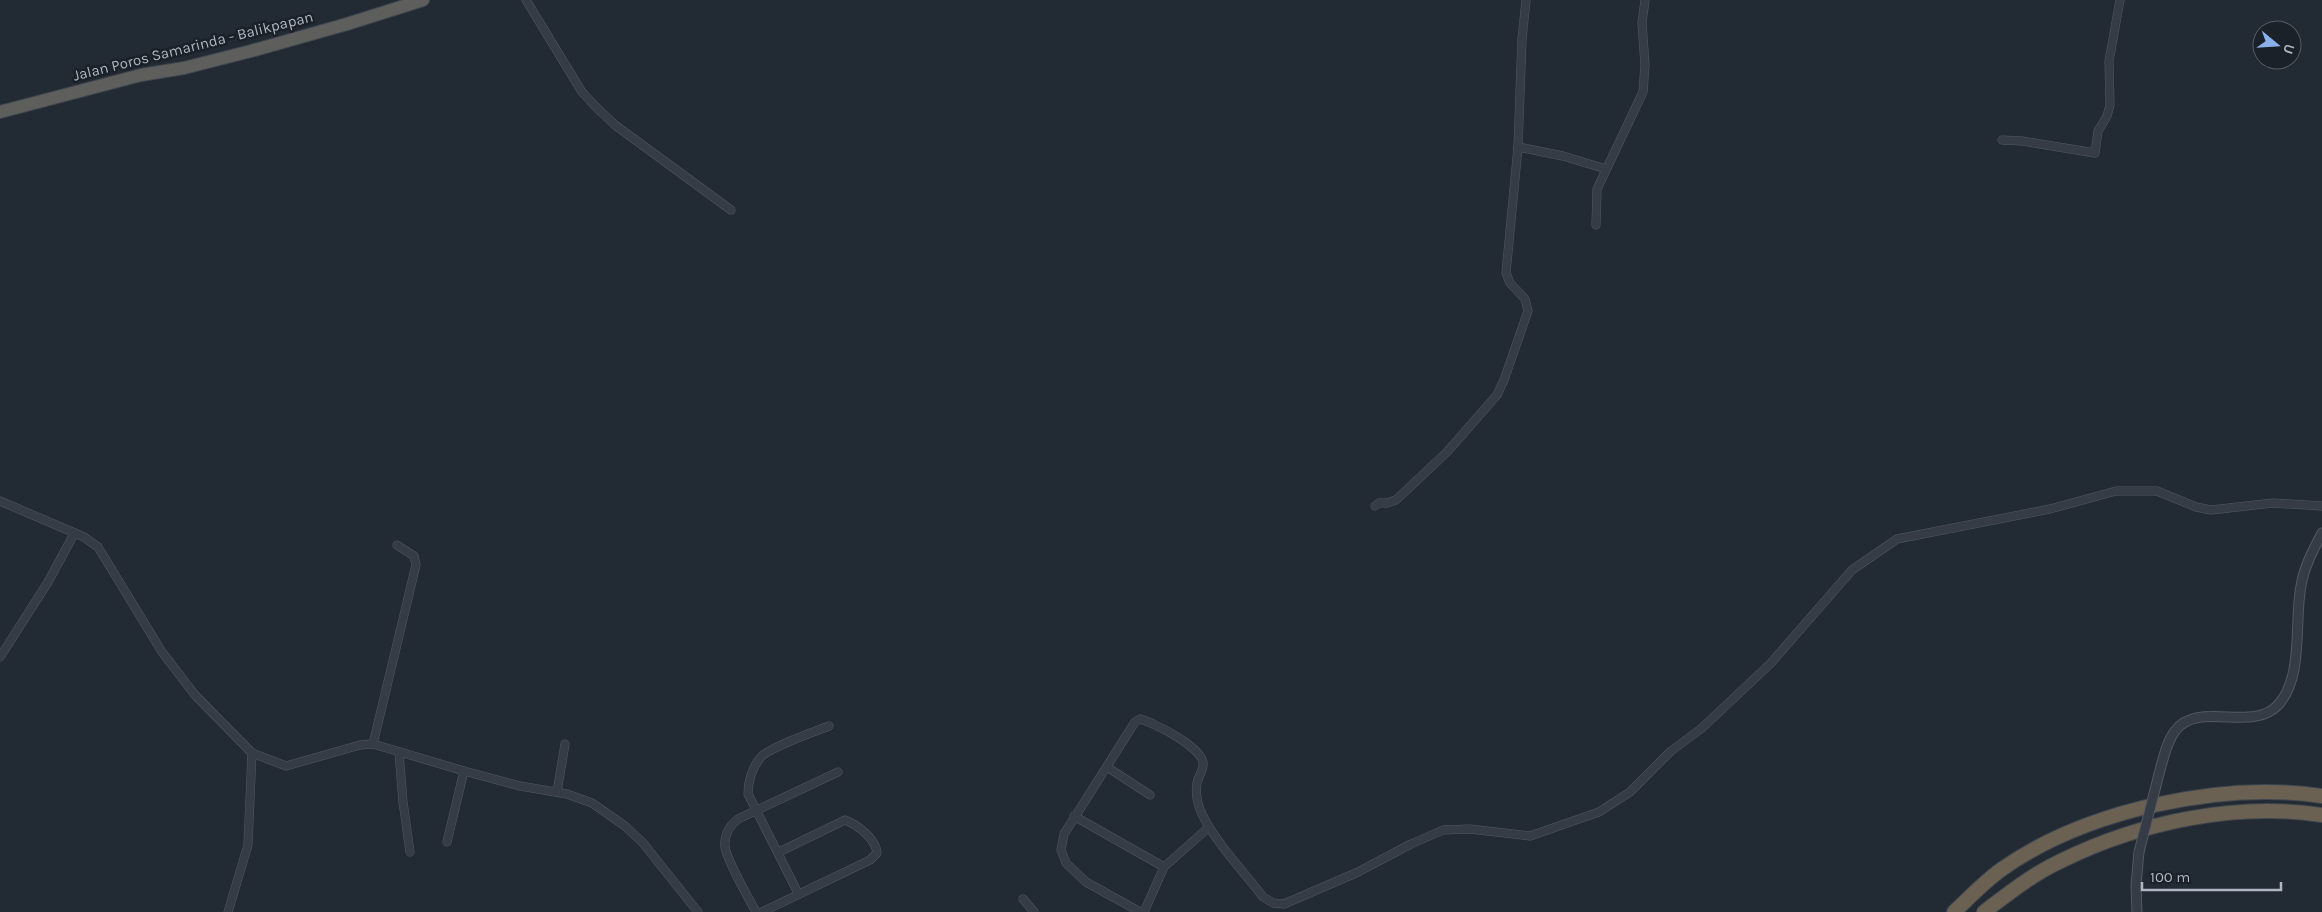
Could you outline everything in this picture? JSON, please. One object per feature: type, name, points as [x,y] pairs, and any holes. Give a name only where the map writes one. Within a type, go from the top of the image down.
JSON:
[{"type":"highway","name":"Jalan Poros Samarinda - Balikpapan","points":[[0,112],[141,75],[184,68],[251,51],[423,0]]},
{"type":"highway","points":[[1954,912],[2002,869],[2052,840],[2106,819],[2150,806],[2202,796],[2248,792],[2301,793],[2322,796]]},
{"type":"highway","points":[[1984,912],[2019,885],[2061,860],[2107,840],[2152,827],[2209,816],[2247,812],[2302,812],[2322,815]]},
{"type":"street","points":[[526,0],[582,92],[596,107],[616,125],[731,210]]},
{"type":"street","points":[[1376,506],[1379,503],[1396,500],[1447,452],[1497,395],[1509,367],[1528,311],[1525,299],[1510,283],[1506,273],[1518,147],[1522,39],[1526,0]]},
{"type":"street","points":[[1596,225],[1595,204],[1597,189],[1643,92],[1645,74],[1642,23],[1645,0]]},
{"type":"street","points":[[2002,140],[2022,141],[2095,154],[2098,131],[2107,116],[2110,105],[2110,61],[2120,0]]},
{"type":"street","points":[[1518,147],[1563,156],[1606,169]]},
{"type":"street","points":[[1209,827],[1164,867],[1142,912],[1086,882],[1066,863],[1061,850],[1064,834],[1074,816],[1135,722],[1140,719],[1152,722],[1190,745],[1202,760],[1203,765],[1196,784],[1196,796],[1209,827],[1263,897],[1273,903],[1284,904],[1356,873],[1411,844],[1443,830],[1470,830],[1530,836],[1599,812],[1630,792],[1671,751],[1702,728],[1771,663],[1852,570],[1897,539],[2050,509],[2116,491],[2158,491],[2196,507],[2211,510],[2273,503],[2322,506]]},
{"type":"street","points":[[0,501],[74,534],[98,547],[162,652],[196,695],[252,753],[286,766],[360,745],[372,744],[464,771],[520,786],[557,792],[592,803],[625,826],[665,868],[698,912]]},
{"type":"street","points":[[2138,912],[2136,886],[2139,852],[2159,774],[2172,736],[2183,723],[2205,717],[2261,715],[2274,709],[2284,698],[2294,668],[2301,586],[2311,553],[2322,533]]},
{"type":"street","points":[[0,657],[43,590],[74,534]]},
{"type":"street","points":[[372,744],[416,565],[414,556],[397,545]]},
{"type":"street","points":[[798,894],[779,852],[748,794],[748,786],[750,777],[760,758],[766,753],[829,726]]},
{"type":"street","points":[[557,792],[565,744]]},
{"type":"street","points":[[400,752],[403,802],[410,852]]},
{"type":"street","points":[[228,912],[248,845],[252,753]]},
{"type":"street","points":[[1107,767],[1150,795]]},
{"type":"street","points":[[447,842],[464,771]]},
{"type":"street","points":[[756,912],[726,849],[725,839],[732,824],[738,819],[838,772]]},
{"type":"street","points":[[1074,816],[1164,867]]},
{"type":"street","points":[[762,912],[870,860],[877,853],[877,847],[863,832],[845,820],[779,852]]},
{"type":"street","points":[[1023,899],[1034,912]]}]
